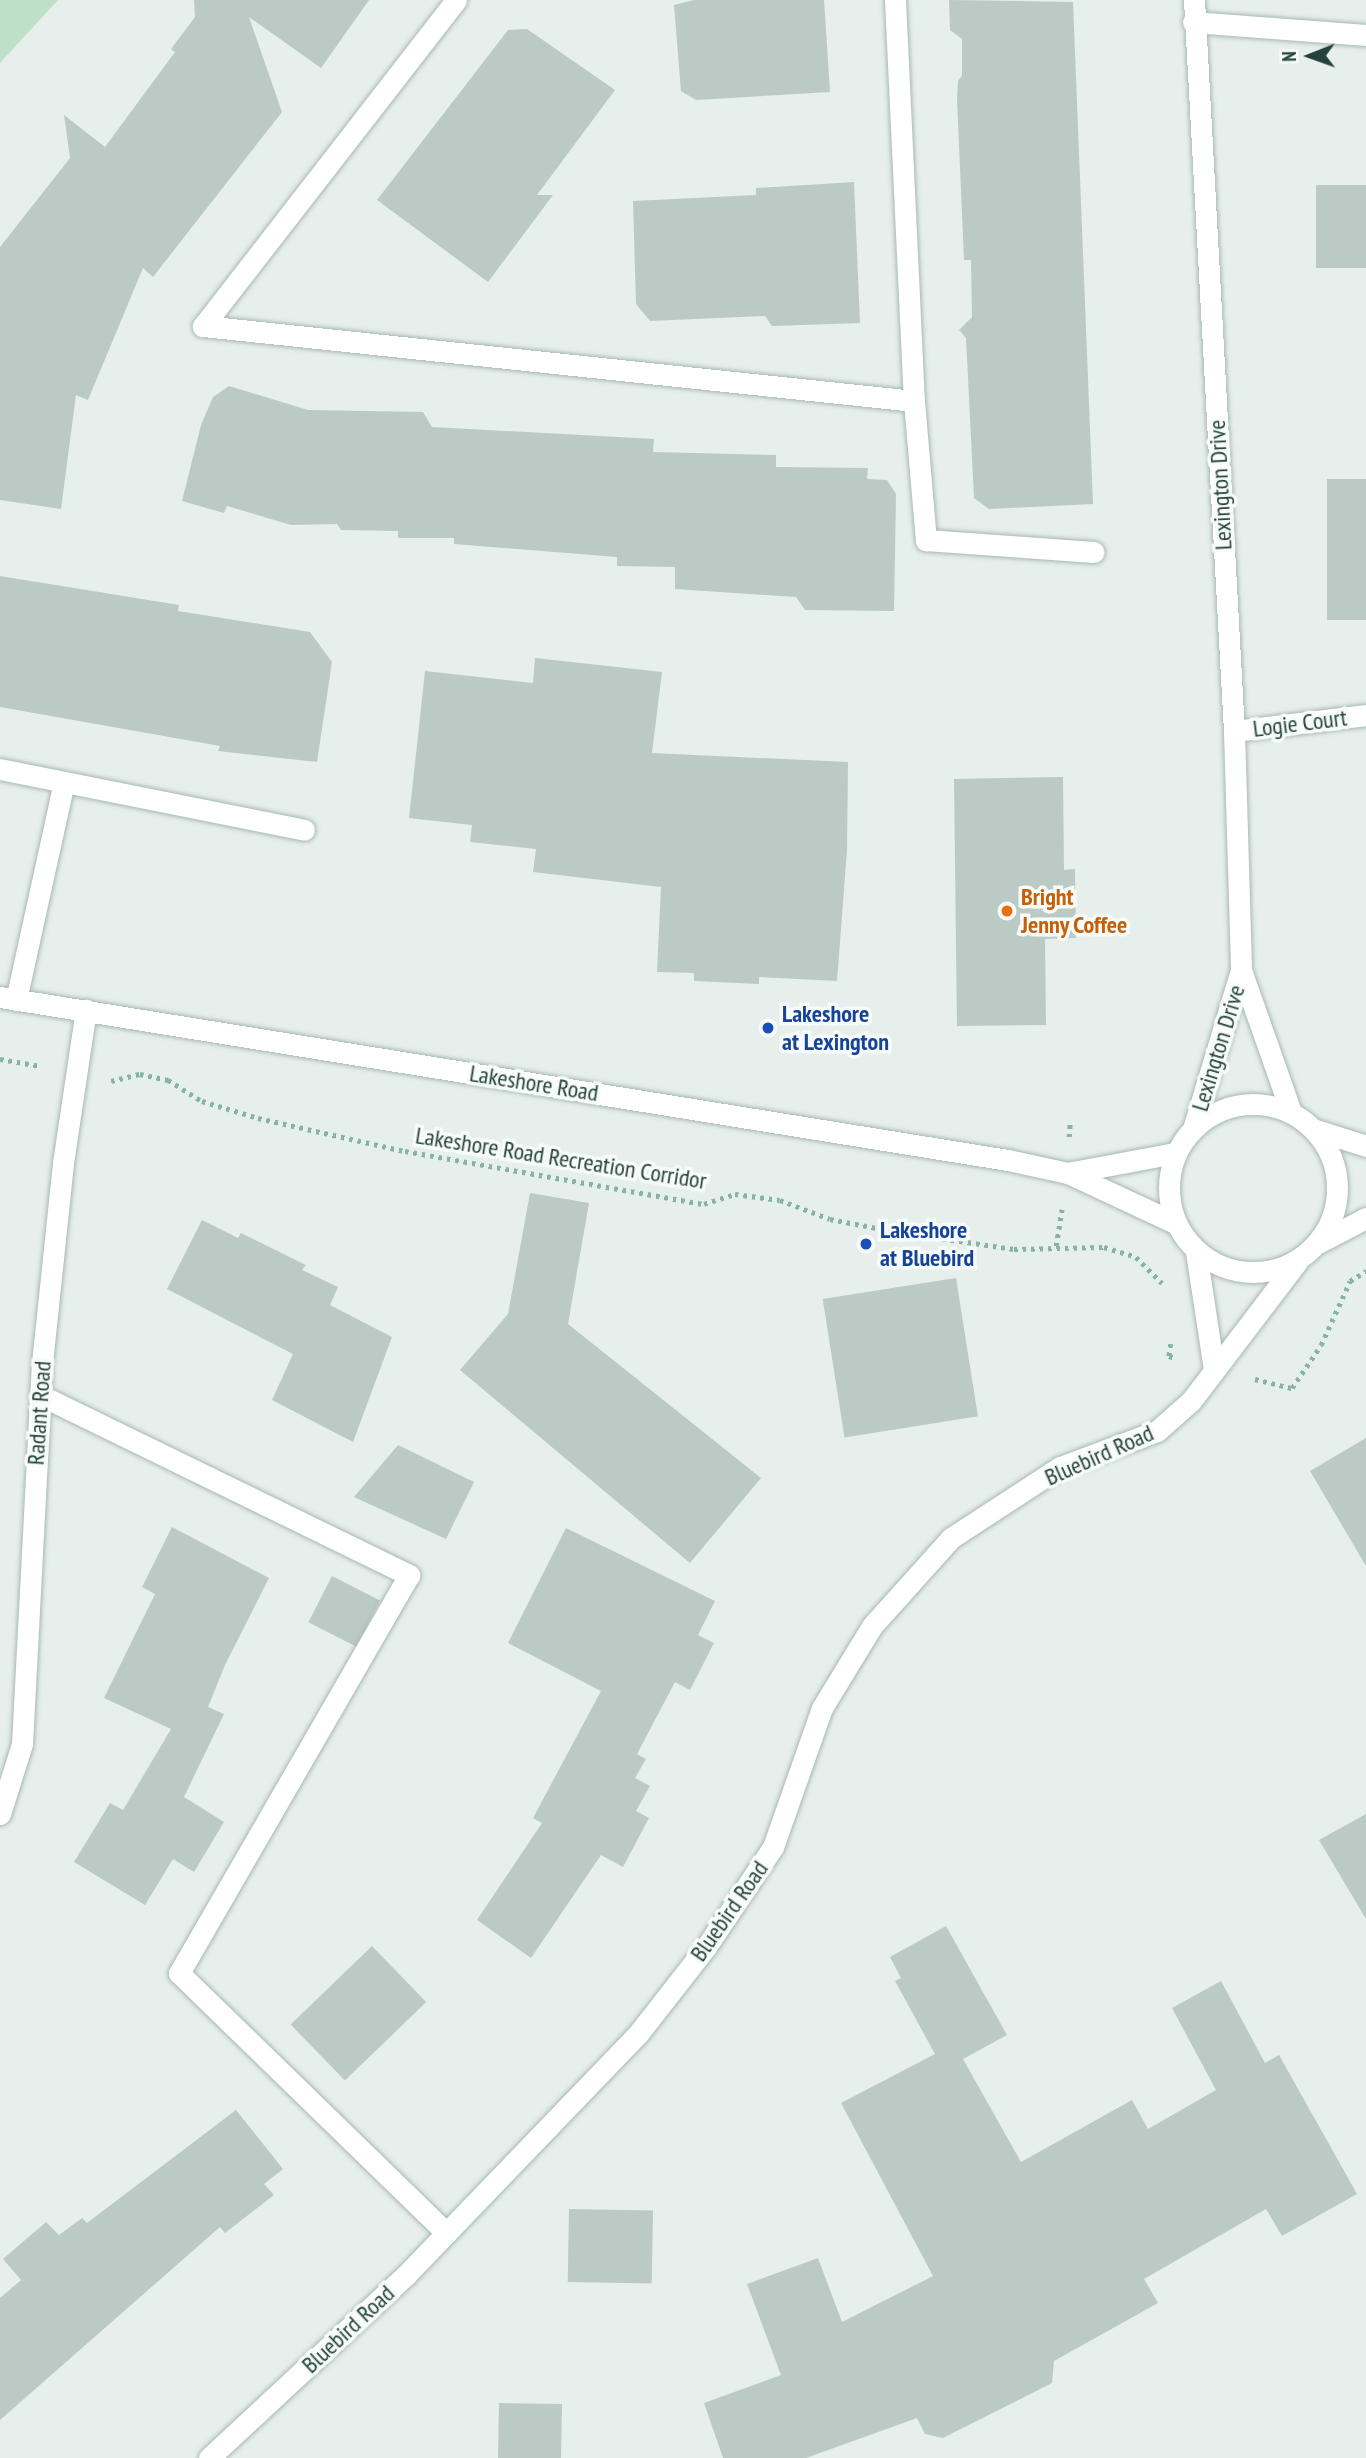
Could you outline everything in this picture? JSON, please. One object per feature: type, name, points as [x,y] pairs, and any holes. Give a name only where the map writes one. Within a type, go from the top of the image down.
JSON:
[{"type":"street","points":[[456,0],[204,327],[914,401]]},
{"type":"street","points":[[895,0],[914,401],[926,540],[1094,552]]},
{"type":"street","name":"Lexington Drive","points":[[1194,0],[1193,22],[1234,731],[1241,970],[1292,1112]]},
{"type":"street","points":[[1193,22],[1366,35]]},
{"type":"street","name":"Logie Court","points":[[1234,731],[1366,715]]},
{"type":"street","points":[[0,769],[304,830]]},
{"type":"street","points":[[8,998],[64,782]]},
{"type":"street","name":"Lexington Drive","points":[[1194,1126],[1241,970]]},
{"type":"street","name":"Lakeshore Road","points":[[8,998],[1068,1173],[1175,1223]]},
{"type":"street","name":"Radant Road","points":[[0,1814],[22,1744],[40,1395],[76,1074],[86,1010]]},
{"type":"street","points":[[1366,1146],[1316,1130],[1292,1112],[1258,1103],[1224,1108],[1194,1126],[1175,1153],[1168,1188],[1175,1223],[1196,1252],[1227,1270],[1263,1273],[1297,1262],[1320,1242],[1366,1218]]},
{"type":"street","points":[[1316,1130],[1332,1156],[1338,1185],[1334,1216],[1320,1242]]},
{"type":"street","name":"Lakeshore Road","points":[[1068,1173],[1175,1153]]},
{"type":"street","points":[[1196,1252],[1214,1369]]},
{"type":"street","name":"Bluebird Road","points":[[209,2458],[446,2233],[638,2034],[706,1947],[773,1847],[822,1708],[872,1626],[951,1538],[1060,1467],[1157,1431],[1191,1401],[1297,1262]]},
{"type":"street","points":[[40,1395],[409,1575],[179,1973],[446,2233]]},
{"type":"path","name":"Lakeshore Road Recreation Corridor","points":[[0,1059],[111,1081],[140,1074],[168,1080],[202,1101],[258,1118],[405,1151],[704,1204],[735,1194],[780,1200],[830,1219],[892,1231],[1014,1248],[1104,1247],[1136,1257],[1161,1279],[1165,1289]]},
{"type":"path","points":[[1214,1369],[1292,1388],[1321,1345],[1350,1281],[1366,1271]]},
{"type":"path","points":[[1168,1356],[1174,1331]]},
{"type":"green space","points":[[0,0],[58,0],[0,63]]},
{"type":"building","points":[[194,0],[369,0],[321,68],[249,17],[282,112],[153,277],[143,268],[88,400],[76,395],[61,509],[0,500],[0,247],[70,158],[64,115],[105,147],[175,52],[171,49],[195,17]]},
{"type":"building","points":[[694,0],[824,0],[830,92],[696,100],[681,91],[674,5]]},
{"type":"building","points":[[949,0],[1073,2],[1093,504],[989,509],[974,498],[966,338],[959,330],[972,317],[971,260],[964,260],[957,99],[958,81],[962,76],[962,39],[950,30]]},
{"type":"building","points":[[527,29],[615,90],[537,195],[553,195],[488,282],[377,200],[508,30]]},
{"type":"building","points":[[854,182],[860,323],[772,326],[765,316],[650,321],[636,304],[633,201],[756,195],[756,188]]},
{"type":"building","points":[[1316,185],[1366,185],[1366,268],[1316,268]]},
{"type":"building","points":[[229,386],[308,410],[423,412],[432,427],[654,439],[653,452],[776,455],[776,467],[868,468],[867,479],[887,480],[896,494],[894,611],[805,610],[796,597],[675,589],[675,567],[617,566],[617,557],[454,544],[454,538],[398,538],[398,531],[341,530],[337,524],[291,525],[227,506],[224,513],[182,501],[201,425],[213,397]]},
{"type":"building","points":[[1327,479],[1366,479],[1366,620],[1327,620]]},
{"type":"building","points":[[0,576],[179,605],[178,611],[310,632],[332,662],[317,762],[218,751],[220,746],[0,707]]},
{"type":"building","points":[[535,658],[662,672],[652,753],[848,762],[847,850],[837,981],[759,977],[759,984],[694,981],[694,973],[657,972],[661,887],[533,872],[536,849],[470,842],[472,825],[409,818],[425,671],[533,683]]},
{"type":"building","points":[[1063,777],[1064,870],[1075,869],[1076,938],[1045,939],[1046,1025],[957,1026],[954,779]]},
{"type":"building","points":[[530,1193],[589,1203],[568,1324],[761,1478],[690,1563],[460,1370],[508,1314]]},
{"type":"building","points":[[202,1220],[238,1238],[241,1233],[306,1265],[302,1270],[338,1287],[330,1305],[392,1337],[353,1442],[272,1400],[293,1354],[167,1289]]},
{"type":"building","points":[[956,1278],[978,1416],[845,1437],[823,1299]]},
{"type":"building","points":[[1366,1438],[1366,1566],[1310,1471]]},
{"type":"building","points":[[398,1445],[474,1482],[446,1539],[354,1497]]},
{"type":"building","points":[[172,1527],[269,1578],[225,1665],[208,1707],[224,1714],[184,1797],[224,1822],[194,1872],[173,1859],[145,1905],[74,1862],[110,1803],[123,1810],[171,1729],[104,1698],[155,1594],[142,1587]]},
{"type":"building","points":[[566,1528],[715,1601],[698,1635],[714,1643],[690,1690],[675,1682],[637,1754],[646,1759],[635,1778],[650,1786],[636,1811],[649,1818],[623,1867],[601,1855],[531,1958],[477,1920],[542,1823],[533,1818],[601,1691],[508,1643]]},
{"type":"building","points":[[332,1576],[380,1601],[357,1647],[308,1622]]},
{"type":"building","points":[[1366,1814],[1366,1919],[1319,1840]]},
{"type":"building","points":[[946,1926],[1007,2035],[963,2059],[1021,2162],[1132,2100],[1148,2129],[1216,2090],[1172,2008],[1221,1981],[1265,2063],[1279,2055],[1357,2194],[1282,2236],[1266,2209],[1144,2279],[1158,2303],[1054,2361],[1052,2383],[943,2438],[925,2434],[917,2418],[806,2458],[723,2458],[704,2403],[781,2375],[747,2284],[818,2258],[842,2322],[933,2276],[841,2103],[935,2054],[895,1981],[901,1978],[890,1957]]},
{"type":"building","points":[[372,1946],[426,2002],[345,2081],[291,2024]]},
{"type":"building","points":[[236,2110],[283,2169],[264,2184],[274,2195],[225,2233],[220,2227],[0,2420],[0,2298],[21,2280],[3,2259],[46,2222],[59,2235],[82,2218],[87,2223]]},
{"type":"building","points":[[569,2209],[653,2210],[652,2283],[568,2282]]},
{"type":"building","points":[[499,2403],[562,2404],[561,2458],[498,2458]]},
{"type":"place","name":"Bright Jenny Coffee","points":[[1007,911]]},
{"type":"place","name":"Lakeshore at Lexington","points":[[768,1028]]},
{"type":"place","name":"Lakeshore at Bluebird","points":[[866,1244]]}]
